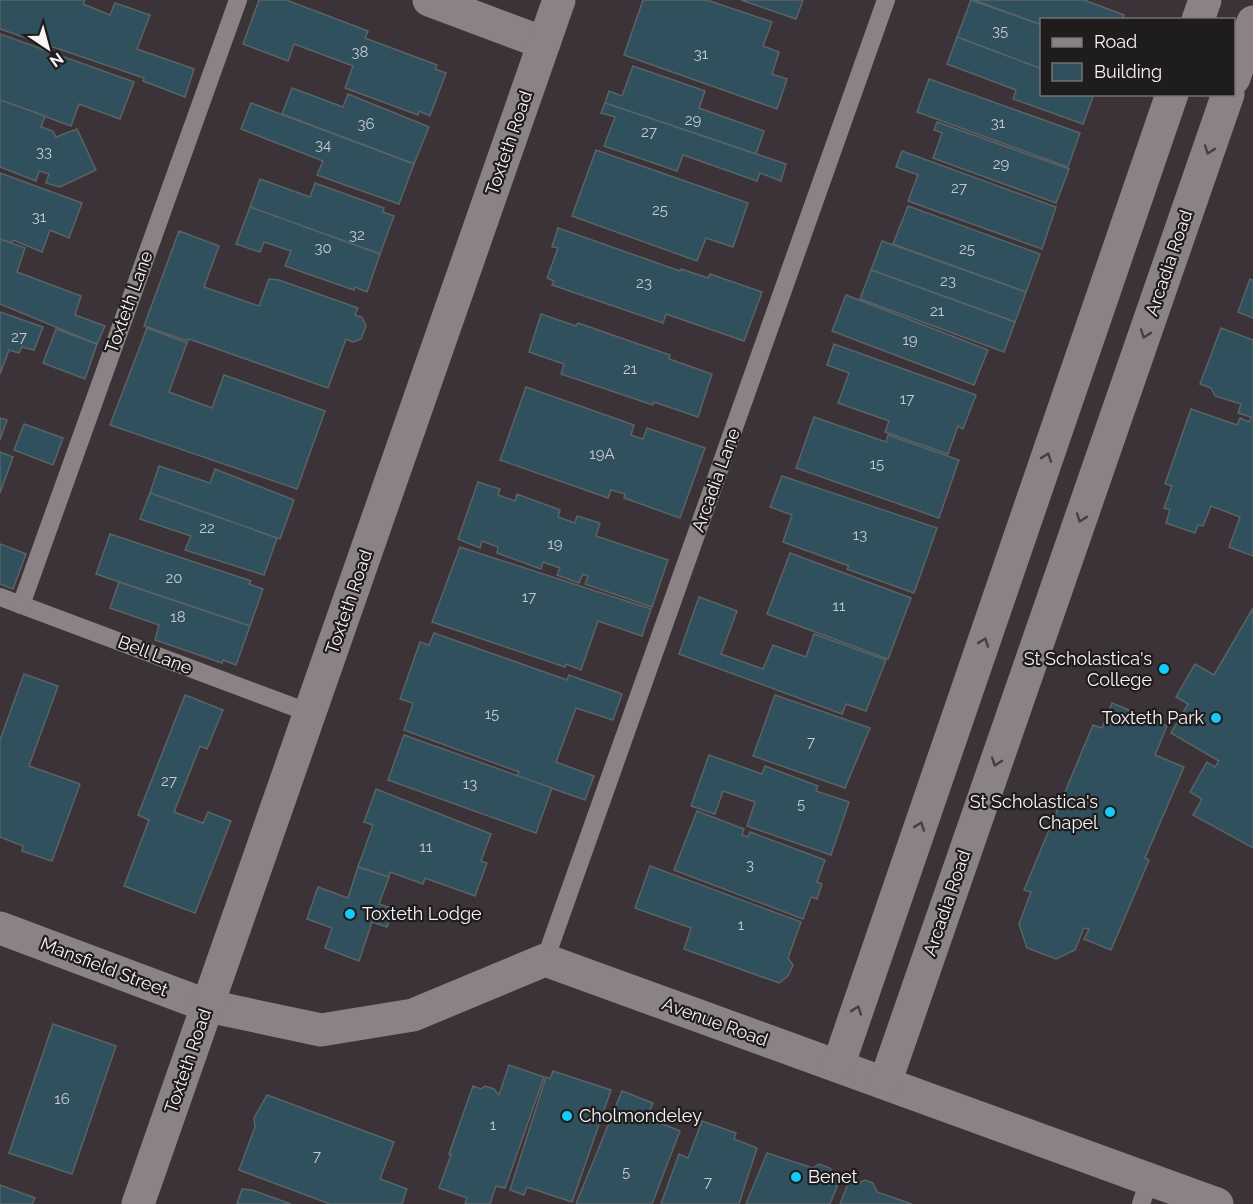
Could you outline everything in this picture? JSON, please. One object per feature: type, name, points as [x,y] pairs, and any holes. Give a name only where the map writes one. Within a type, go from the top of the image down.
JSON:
[{"type":"street","points":[[429,0],[544,43]]},
{"type":"street","name":"Toxteth Road","points":[[138,1204],[559,0]]},
{"type":"street","points":[[1199,18],[1205,0]]},
{"type":"street","points":[[1235,72],[1253,22]]},
{"type":"street","points":[[838,1066],[1172,96]]},
{"type":"street","name":"Arcadia Road","points":[[885,1083],[1227,96]]},
{"type":"street","points":[[1062,415],[1111,432]]},
{"type":"street","points":[[961,707],[1010,723]]},
{"type":"street","name":"Mansfield Street","points":[[0,928],[208,1006]]},
{"type":"street","points":[[208,1006],[321,1030],[413,1014],[545,960]]},
{"type":"street","name":"Avenue Road","points":[[545,960],[885,1083],[1145,1191],[1216,1204]]},
{"type":"lane","name":"Toxteth Lane","points":[[21,605],[237,0]]},
{"type":"lane","name":"Arcadia Lane","points":[[545,960],[886,0]]},
{"type":"lane","name":"Bell Lane","points":[[0,597],[310,713]]},
{"type":"building","points":[[0,0],[85,0],[83,4],[110,15],[115,3],[150,15],[137,49],[194,69],[185,97],[143,81],[144,78],[0,29]]},
{"type":"building","points":[[259,0],[286,0],[368,31],[365,38],[437,65],[435,69],[446,73],[430,116],[419,111],[418,115],[345,88],[353,66],[294,44],[288,61],[243,44]]},
{"type":"building","points":[[643,0],[707,0],[772,22],[763,46],[779,52],[772,74],[787,79],[777,109],[624,55]]},
{"type":"building","points":[[741,0],[803,0],[796,19]]},
{"type":"building","points":[[971,0],[1040,24],[1040,68],[957,37]]},
{"type":"building","points":[[974,0],[1084,0],[1124,15],[1123,18],[1040,18],[1040,24]]},
{"type":"building","points":[[0,34],[134,82],[120,119],[79,104],[71,126],[0,100]]},
{"type":"building","points":[[957,37],[1040,68],[1040,96],[1093,96],[1083,124],[1013,99],[1016,90],[947,64]]},
{"type":"building","points":[[633,66],[705,91],[699,108],[764,131],[756,154],[605,103],[609,91],[622,96]]},
{"type":"building","points":[[929,79],[1080,133],[1068,167],[917,112]]},
{"type":"building","points":[[292,88],[343,107],[348,94],[429,127],[414,164],[282,114]]},
{"type":"building","points":[[0,100],[45,116],[41,127],[53,131],[56,137],[77,129],[96,170],[60,187],[46,183],[49,174],[39,171],[36,181],[0,167]]},
{"type":"building","points":[[251,103],[414,164],[399,204],[317,175],[323,161],[241,129]]},
{"type":"building","points":[[605,103],[786,164],[781,181],[760,173],[757,181],[683,155],[677,171],[604,146],[615,117],[601,113]]},
{"type":"building","points":[[937,122],[1069,169],[1056,203],[933,158],[942,133],[934,130]]},
{"type":"building","points":[[596,150],[748,203],[733,247],[706,238],[697,261],[572,216]]},
{"type":"building","points":[[902,151],[1056,207],[1042,249],[908,201],[918,175],[896,167]]},
{"type":"building","points":[[0,173],[82,203],[69,238],[50,230],[42,252],[13,240],[11,243],[0,239]]},
{"type":"building","points":[[260,179],[310,197],[315,183],[384,208],[383,212],[394,216],[380,254],[250,207]]},
{"type":"building","points":[[908,206],[1040,254],[1026,292],[893,244]]},
{"type":"building","points":[[250,207],[380,254],[367,292],[355,287],[354,290],[285,266],[291,251],[264,242],[260,252],[236,244]]},
{"type":"building","points":[[558,228],[680,271],[681,269],[708,278],[710,274],[762,292],[744,341],[666,314],[663,323],[552,285],[554,281],[547,278],[558,248],[552,247]]},
{"type":"building","points":[[179,231],[219,246],[204,287],[259,306],[269,279],[279,280],[358,308],[355,315],[362,317],[366,326],[361,339],[353,342],[346,339],[328,388],[189,339],[188,341],[144,326]]},
{"type":"building","points":[[0,239],[25,248],[17,272],[81,296],[75,315],[105,326],[97,344],[0,304]]},
{"type":"building","points":[[882,241],[1026,292],[1015,322],[871,270]]},
{"type":"building","points":[[871,270],[1015,322],[1004,352],[860,299]]},
{"type":"building","points":[[1250,279],[1253,280],[1253,318],[1238,312]]},
{"type":"building","points":[[846,295],[988,350],[974,385],[832,331]]},
{"type":"building","points":[[0,312],[43,327],[34,350],[22,347],[19,353],[9,350],[0,374]]},
{"type":"building","points":[[541,314],[576,326],[578,323],[670,355],[669,359],[712,374],[698,417],[654,402],[653,405],[561,374],[564,364],[529,352]]},
{"type":"building","points":[[147,328],[187,343],[169,392],[212,408],[224,375],[325,411],[297,489],[110,425]]},
{"type":"building","points":[[1221,328],[1253,340],[1253,556],[1229,547],[1240,517],[1211,506],[1203,526],[1198,525],[1195,533],[1166,523],[1170,510],[1164,508],[1172,486],[1165,484],[1191,409],[1237,425],[1240,418],[1249,422],[1251,417],[1238,413],[1241,404],[1215,396],[1211,388],[1200,384]]},
{"type":"building","points":[[56,329],[97,344],[85,379],[43,363]]},
{"type":"building","points":[[834,344],[976,395],[963,429],[958,426],[948,454],[885,432],[889,421],[838,403],[849,373],[827,365]]},
{"type":"building","points":[[526,387],[634,425],[631,435],[643,439],[647,428],[705,448],[680,518],[624,498],[625,494],[611,490],[608,498],[500,460]]},
{"type":"building","points":[[814,417],[886,442],[888,435],[959,460],[939,518],[796,468]]},
{"type":"building","points":[[0,418],[7,420],[0,440]]},
{"type":"building","points":[[24,424],[63,438],[53,465],[14,450]]},
{"type":"building","points":[[0,452],[13,457],[0,493]]},
{"type":"building","points":[[159,466],[210,483],[215,469],[294,500],[280,539],[150,493]]},
{"type":"building","points":[[782,476],[937,528],[914,593],[847,569],[849,566],[783,542],[792,515],[770,507]]},
{"type":"building","points":[[478,482],[500,489],[498,495],[515,501],[517,494],[560,510],[558,517],[575,523],[577,516],[600,523],[596,536],[668,560],[652,607],[585,584],[588,576],[583,574],[579,583],[557,575],[560,568],[543,562],[541,569],[497,553],[498,547],[482,541],[480,548],[458,539]]},
{"type":"building","points":[[150,493],[277,538],[264,575],[185,550],[191,536],[140,519]]},
{"type":"building","points":[[110,534],[251,581],[249,584],[263,589],[250,626],[96,574]]},
{"type":"building","points":[[0,544],[26,554],[13,589],[0,584]]},
{"type":"building","points":[[460,547],[651,609],[642,636],[598,621],[581,670],[566,664],[565,667],[432,622]]},
{"type":"building","points":[[790,553],[911,598],[888,659],[767,614]]},
{"type":"building","points":[[119,582],[250,626],[236,665],[223,660],[222,663],[155,640],[159,625],[110,608]]},
{"type":"building","points":[[699,597],[737,611],[721,654],[763,669],[773,645],[806,657],[814,634],[886,660],[866,711],[846,704],[842,714],[679,654]]},
{"type":"building","name":"Toxteth Park","points":[[1253,608],[1253,848],[1193,815],[1202,799],[1190,792],[1207,762],[1215,767],[1219,761],[1171,733],[1188,704],[1176,697],[1195,664],[1214,675]]},
{"type":"building","points":[[434,633],[567,680],[569,675],[622,694],[613,720],[576,708],[556,762],[594,776],[585,800],[517,776],[519,772],[404,730],[413,703],[400,699],[420,642],[429,645]]},
{"type":"building","points":[[24,674],[58,686],[29,766],[80,784],[52,861],[22,851],[23,846],[0,837],[0,740]]},
{"type":"building","points":[[185,695],[223,710],[207,749],[200,746],[174,812],[203,823],[208,812],[231,821],[195,913],[124,886],[149,820],[138,815]]},
{"type":"building","points":[[775,695],[870,728],[845,788],[753,756]]},
{"type":"building","name":"St Scholastica's Chapel","points":[[1112,703],[1167,726],[1155,755],[1184,767],[1145,858],[1149,860],[1111,950],[1084,939],[1089,929],[1084,928],[1075,950],[1056,959],[1027,948],[1019,924],[1031,892],[1024,890],[1093,725],[1102,728]]},
{"type":"building","points":[[404,735],[552,788],[536,833],[388,780]]},
{"type":"building","points":[[709,755],[762,774],[765,766],[818,786],[816,791],[849,802],[831,855],[747,826],[755,802],[723,791],[715,814],[691,806]]},
{"type":"building","points":[[376,789],[491,834],[481,861],[487,863],[475,896],[425,878],[423,884],[390,872],[389,877],[358,867],[373,825],[364,822]]},
{"type":"building","points":[[697,811],[744,829],[742,835],[748,837],[750,832],[825,860],[817,882],[822,884],[817,899],[811,897],[803,919],[674,870]]},
{"type":"building","points":[[650,866],[801,922],[788,958],[793,965],[788,976],[779,983],[684,949],[691,928],[635,908]]},
{"type":"building","name":"Toxteth Lodge","points":[[358,867],[389,877],[379,904],[394,909],[387,927],[372,922],[359,961],[325,948],[332,928],[307,919],[318,887],[348,898]]},
{"type":"building","points":[[53,1024],[116,1046],[72,1174],[9,1153]]},
{"type":"building","points":[[509,1065],[544,1077],[505,1188],[496,1186],[490,1204],[465,1204],[467,1198],[439,1188],[451,1155],[449,1154],[473,1086],[481,1089],[485,1086],[494,1089],[499,1095]]},
{"type":"building","name":"Cholmondeley","points":[[553,1071],[611,1090],[572,1202],[527,1187],[524,1195],[510,1190],[546,1077],[550,1079]]},
{"type":"building","points":[[622,1091],[653,1103],[647,1118],[680,1131],[652,1204],[576,1204]]},
{"type":"building","points":[[267,1095],[394,1142],[380,1179],[407,1189],[402,1204],[330,1204],[239,1170],[255,1127],[254,1118]]},
{"type":"building","points":[[702,1121],[736,1133],[734,1139],[757,1148],[739,1204],[661,1204],[679,1154],[688,1158]]},
{"type":"building","name":"Benet","points":[[767,1153],[813,1168],[819,1164],[830,1168],[834,1176],[840,1179],[830,1204],[746,1204]]},
{"type":"building","points":[[865,1180],[873,1183],[877,1192],[912,1204],[840,1204],[849,1181],[856,1184]]},
{"type":"building","points":[[0,1185],[35,1198],[32,1204],[0,1204]]},
{"type":"building","points":[[242,1189],[252,1190],[291,1204],[237,1204]]},
{"type":"place","name":"St Scholastica's College","points":[[1164,669]]},
{"type":"place","name":"Toxteth Park","points":[[1216,718]]},
{"type":"place","name":"St Scholastica's Chapel","points":[[1110,812]]},
{"type":"place","name":"Toxteth Lodge","points":[[350,914]]},
{"type":"place","name":"Cholmondeley","points":[[567,1116]]},
{"type":"place","name":"Benet","points":[[796,1177]]}]
